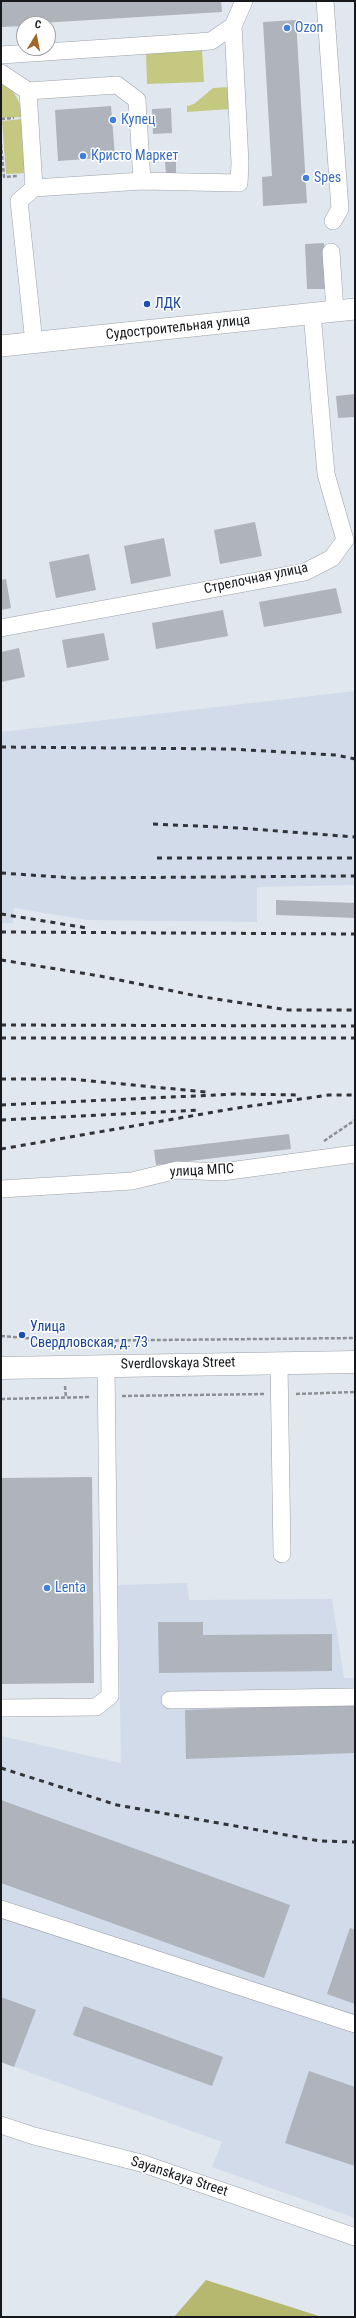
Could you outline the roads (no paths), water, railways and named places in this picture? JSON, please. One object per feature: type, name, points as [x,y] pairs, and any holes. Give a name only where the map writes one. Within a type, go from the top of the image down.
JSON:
[{"type":"highway","name":"Sverdlovskaya Street","points":[[1,1368],[106,1365],[355,1362]]},
{"type":"main road","name":"Судостроительная улица","points":[[1,346],[345,310]]},
{"type":"street","points":[[34,181],[239,183],[240,163],[233,26],[244,1]]},
{"type":"street","points":[[325,1],[340,209],[333,221]]},
{"type":"street","points":[[1,55],[211,41],[233,26]]},
{"type":"street","points":[[1,73],[28,91],[117,85],[137,100],[142,181]]},
{"type":"street","points":[[28,91],[34,181],[19,201],[34,343]]},
{"type":"street","points":[[331,252],[345,310]]},
{"type":"street","name":"Стрелочная улица","points":[[1,628],[305,572],[332,558],[350,546],[326,474],[312,313]]},
{"type":"street","name":"улица МПС","points":[[1,1189],[132,1181],[177,1170],[222,1172],[355,1154]]},
{"type":"street","points":[[279,1363],[282,1554]]},
{"type":"street","points":[[1,1708],[96,1707],[110,1696],[106,1365]]},
{"type":"street","points":[[170,1700],[355,1697]]},
{"type":"street","points":[[1,1909],[355,2024]]},
{"type":"street","name":"Sayanskaya Street","points":[[1,2125],[34,2136],[141,2163],[355,2237]]},
{"type":"railway","points":[[1,747],[230,749],[336,755],[355,759]]},
{"type":"railway","points":[[153,824],[239,828],[355,837]]},
{"type":"railway","points":[[157,858],[355,858]]},
{"type":"railway","points":[[1,873],[74,878],[355,876]]},
{"type":"railway","points":[[1,914],[87,928]]},
{"type":"railway","points":[[1,932],[355,934]]},
{"type":"railway","points":[[1,960],[100,976],[197,996],[288,1010],[355,1010]]},
{"type":"railway","points":[[1,1025],[355,1026]]},
{"type":"railway","points":[[1,1038],[355,1038]]},
{"type":"railway","points":[[1,1079],[70,1079],[206,1092]]},
{"type":"railway","points":[[1,1105],[237,1094],[299,1095]]},
{"type":"railway","points":[[1,1149],[237,1108],[329,1095],[355,1095]]},
{"type":"railway","points":[[1,1120],[199,1110]]},
{"type":"railway","points":[[1,1768],[117,1805],[320,1841],[355,1842]]},
{"type":"place","name":"Ozon","points":[[287,28]]},
{"type":"place","name":"Купец","points":[[113,120]]},
{"type":"place","name":"Кристо Маркет","points":[[83,156]]},
{"type":"place","name":"Spes","points":[[306,178]]},
{"type":"place","name":"ЛДК","points":[[147,304]]},
{"type":"place","name":"Улица Свердловская, д. 73","points":[[22,1335]]},
{"type":"place","name":"Lenta","points":[[47,1588]]}]
